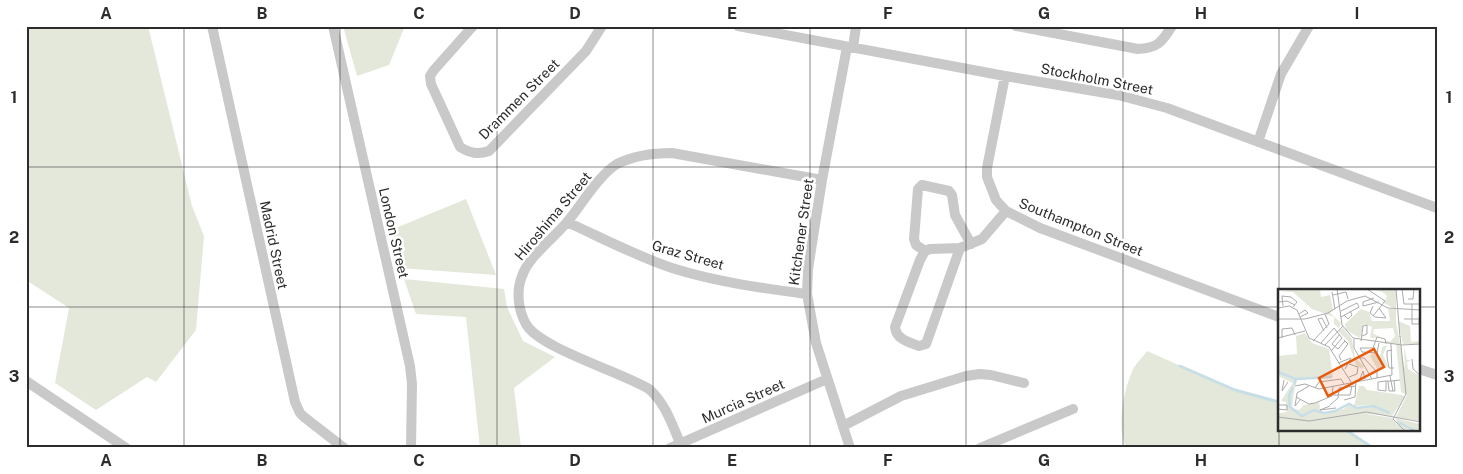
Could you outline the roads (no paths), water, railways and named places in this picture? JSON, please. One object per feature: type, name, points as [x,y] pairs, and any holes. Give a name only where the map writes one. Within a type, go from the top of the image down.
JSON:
[{"type":"street","name":"Madrid Street","points":[[212,26],[295,402],[304,417],[344,448]]},
{"type":"street","name":"London Street","points":[[334,26],[410,366],[412,384],[411,448]]},
{"type":"street","name":"Drammen Street","points":[[473,26],[439,63],[430,76],[431,84],[460,147],[477,154],[489,151],[503,137],[586,51],[602,26]]},
{"type":"street","name":"Stockholm Street","points":[[738,26],[1139,99],[1437,208]]},
{"type":"street","name":"Kitchener Street","points":[[850,448],[816,343],[807,294],[808,269],[822,180],[856,26]]},
{"type":"street","points":[[1016,26],[1138,50],[1152,48],[1163,41],[1172,26]]},
{"type":"street","points":[[1258,142],[1281,74],[1309,26]]},
{"type":"street","name":"Southampton Street","points":[[1005,76],[987,173],[996,200],[1006,211],[1040,228],[1278,317]]},
{"type":"street","name":"Hiroshima Street","points":[[675,446],[665,409],[656,396],[648,389],[641,384],[543,340],[526,325],[519,310],[522,275],[531,261],[567,222],[604,176],[615,166],[628,159],[642,155],[672,153],[822,180]]},
{"type":"street","points":[[925,251],[916,245],[914,239],[918,190],[922,185],[949,191],[952,195],[955,215],[971,244]]},
{"type":"street","points":[[960,248],[926,344],[918,346],[900,338],[895,328],[925,251],[930,249],[960,248],[982,239],[1006,211]]},
{"type":"street","name":"Graz Street","points":[[567,222],[642,256],[686,272],[750,286],[807,294]]},
{"type":"street","points":[[1420,368],[1437,375]]},
{"type":"street","points":[[842,426],[901,396],[966,376],[992,375],[1024,383]]},
{"type":"street","name":"Murcia Street","points":[[675,446],[827,380]]},
{"type":"street","points":[[26,381],[126,448]]},
{"type":"street","points":[[980,448],[1073,409]]},
{"type":"waterway","points":[[1180,366],[1235,390],[1278,402]]},
{"type":"waterway","points":[[1349,432],[1373,448]]}]
